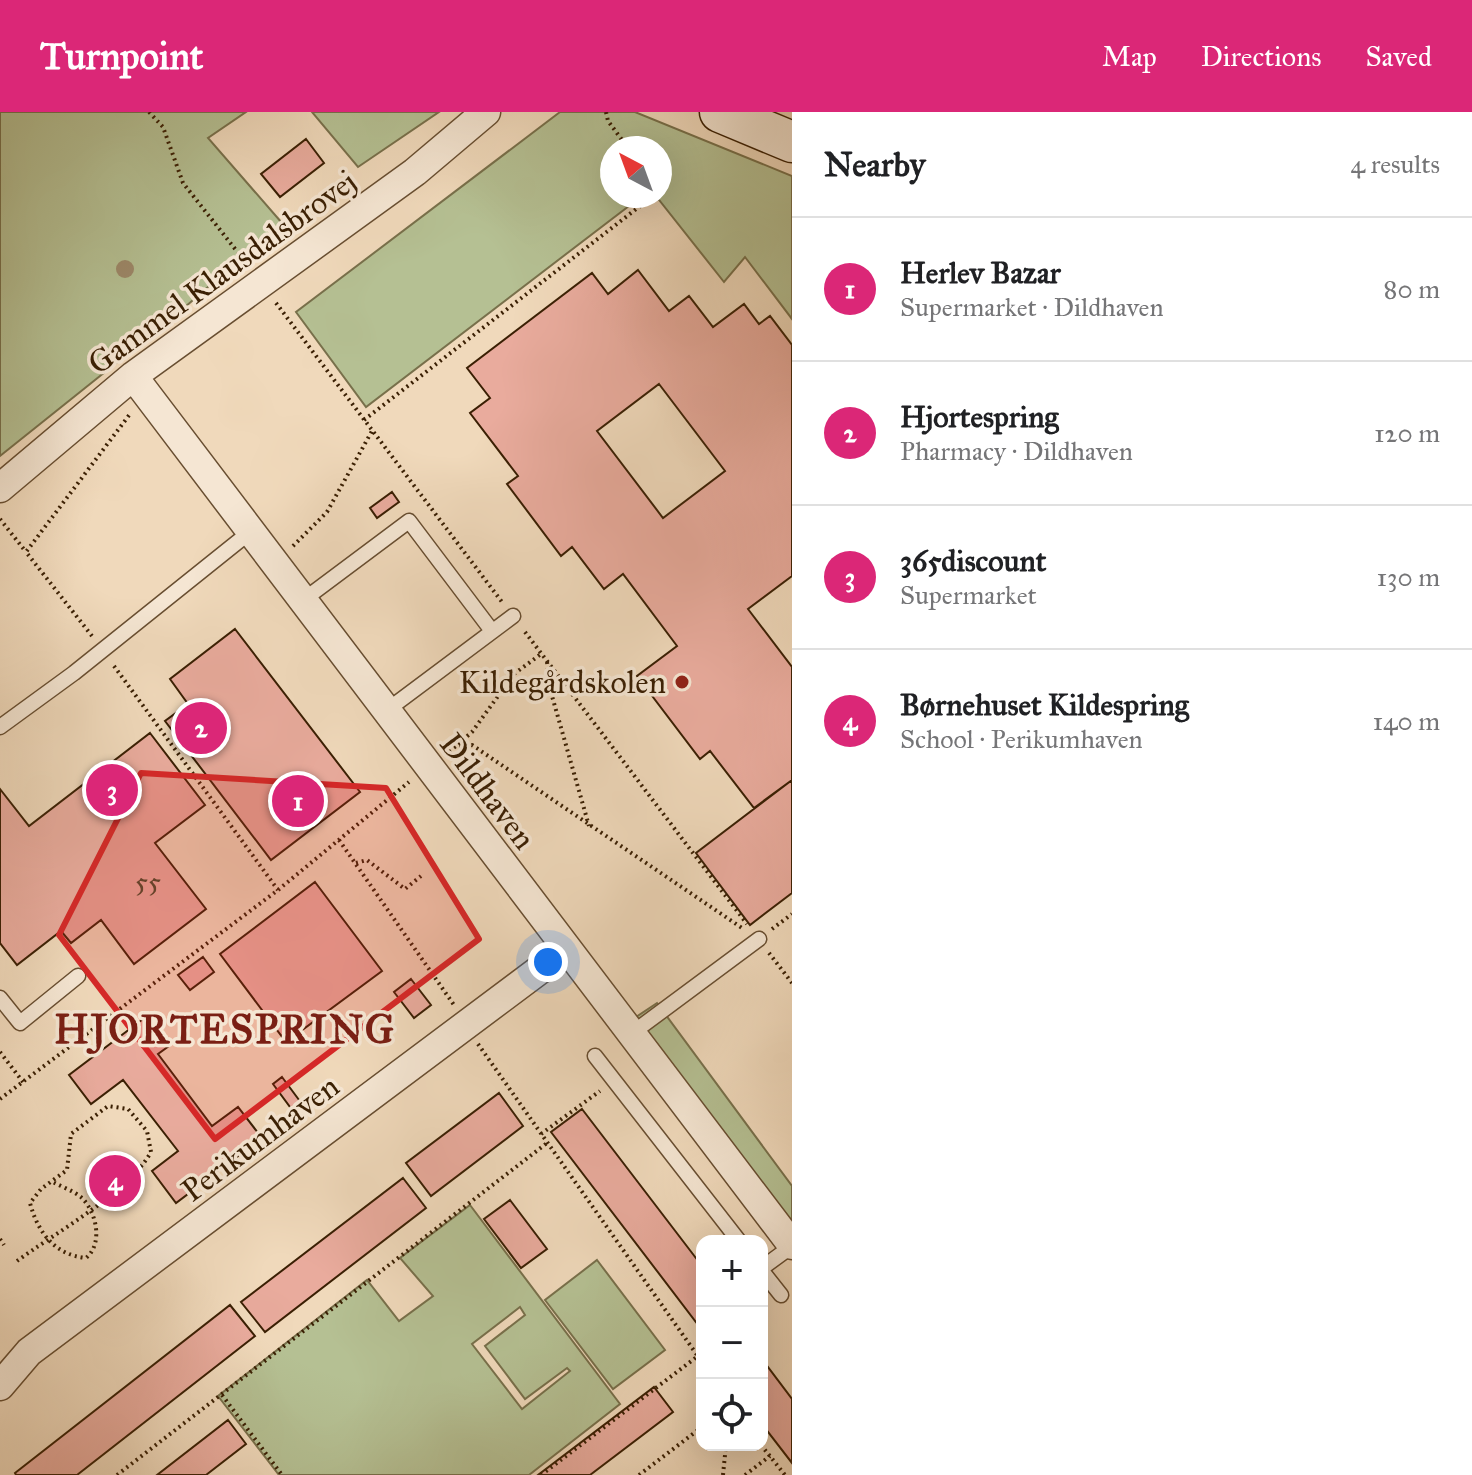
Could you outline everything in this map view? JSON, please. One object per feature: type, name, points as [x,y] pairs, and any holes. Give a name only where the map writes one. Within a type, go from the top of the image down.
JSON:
[{"type":"street","name":"Gammel Klausdalsbrovej","points":[[0,488],[139,384],[260,282],[415,172],[486,112]]},
{"type":"street","points":[[720,112],[792,142]]},
{"type":"street","name":"Dildhaven","points":[[139,384],[792,1246]]},
{"type":"street","name":"Perikumhaven","points":[[0,1386],[29,1352],[566,950]]},
{"type":"lane","points":[[302,601],[409,521],[492,631]]},
{"type":"lane","points":[[0,727],[250,532]]},
{"type":"lane","points":[[386,711],[513,616]]},
{"type":"lane","points":[[631,1034],[759,939]]},
{"type":"lane","points":[[0,998],[20,1023],[78,976]]},
{"type":"lane","points":[[595,1056],[734,1235]]},
{"type":"lane","points":[[768,1265],[792,1246]]},
{"type":"lane","points":[[768,1278],[781,1295]]},
{"type":"path","points":[[149,112],[163,127],[183,183],[260,282]]},
{"type":"path","points":[[606,112],[608,121],[619,136]]},
{"type":"path","points":[[364,420],[638,208]]},
{"type":"path","points":[[26,552],[139,384]]},
{"type":"path","points":[[269,557],[297,545],[327,512],[372,431]]},
{"type":"path","points":[[0,519],[102,650],[278,890]]},
{"type":"path","points":[[443,755],[472,732],[514,674],[541,654]]},
{"type":"path","points":[[547,662],[550,689],[589,826]]},
{"type":"path","points":[[456,746],[472,745],[759,939]]},
{"type":"path","points":[[0,1099],[278,890],[417,775]]},
{"type":"path","points":[[339,840],[367,885],[457,1009]]},
{"type":"path","points":[[356,863],[367,860],[405,889],[421,876]]},
{"type":"path","points":[[472,1036],[696,1353]]},
{"type":"path","points":[[0,1052],[23,1082]]},
{"type":"path","points":[[541,1134],[614,1080]]},
{"type":"path","points":[[17,1261],[47,1239],[90,1208],[140,1172],[151,1152],[147,1131],[128,1109],[108,1106],[71,1134],[67,1170],[53,1182],[30,1203],[35,1221],[47,1239],[59,1252],[86,1258],[94,1251],[97,1236],[90,1208],[79,1195],[53,1182]]},
{"type":"path","points":[[117,1475],[547,1143]]},
{"type":"path","points":[[541,1475],[696,1358]]},
{"type":"path","points":[[222,1395],[282,1475]]},
{"type":"path","points":[[639,1475],[696,1432]]},
{"type":"path","points":[[723,1475],[725,1451]]},
{"type":"path","points":[[766,1451],[785,1475]]},
{"type":"path","points":[[745,1475],[770,1456]]},
{"type":"highlighted area","points":[[141,773],[386,788],[479,939],[215,1139],[59,935]]},
{"type":"green space","points":[[0,112],[246,112],[208,138],[282,223],[170,320],[0,456]]},
{"type":"green space","points":[[312,112],[439,112],[358,167]]},
{"type":"green space","points":[[560,112],[635,112],[792,176],[792,319],[745,257],[724,282],[665,208],[672,208],[672,136],[600,136],[600,208],[626,208],[366,407],[296,312]]},
{"type":"green space","points":[[657,1003],[792,1186],[792,1225],[633,1019]]},
{"type":"green space","points":[[470,1205],[620,1404],[529,1475],[279,1475],[218,1396],[367,1280],[399,1321],[433,1296],[400,1258]],"holes":[[[520,1307],[525,1315],[485,1346],[525,1399],[567,1368],[570,1371],[522,1409],[472,1344]]]},
{"type":"green space","points":[[597,1260],[665,1350],[613,1389],[545,1300]]},
{"type":"building","points":[[306,139],[324,163],[280,197],[261,174]]},
{"type":"building","points":[[638,270],[669,311],[689,296],[713,327],[744,304],[759,324],[770,316],[792,345],[792,576],[748,609],[792,667],[792,780],[754,808],[710,751],[700,759],[637,676],[677,646],[623,574],[604,589],[572,547],[561,556],[507,484],[518,476],[470,413],[490,398],[467,368],[592,273],[608,294]],"holes":[[[659,384],[725,471],[663,518],[597,431]]]},
{"type":"building","points":[[392,492],[399,502],[377,518],[370,508]]},
{"type":"building","points":[[235,629],[360,792],[271,860],[165,721],[188,704],[170,679]]},
{"type":"building","points":[[150,733],[205,805],[155,843],[206,909],[134,964],[101,920],[71,943],[61,931],[17,965],[0,943],[0,789],[29,826]]},
{"type":"building","points":[[792,780],[792,893],[750,925],[696,853]]},
{"type":"building","points":[[315,882],[382,971],[286,1042],[220,954]]},
{"type":"building","points":[[203,957],[214,972],[190,990],[178,975]]},
{"type":"building","points":[[411,979],[431,1005],[414,1018],[394,992]]},
{"type":"building","points":[[147,1016],[169,1046],[158,1054],[212,1126],[238,1107],[262,1138],[176,1203],[152,1171],[178,1151],[123,1080],[91,1104],[69,1075]]},
{"type":"building","points":[[282,1077],[302,1104],[293,1111],[273,1084]]},
{"type":"building","points":[[499,1093],[523,1126],[431,1196],[406,1163]]},
{"type":"building","points":[[582,1109],[696,1258],[696,1322],[551,1132]]},
{"type":"building","points":[[403,1178],[426,1208],[265,1332],[241,1302]]},
{"type":"building","points":[[510,1200],[547,1249],[521,1268],[484,1219]]},
{"type":"building","points":[[230,1305],[255,1336],[77,1475],[16,1475],[15,1473]]},
{"type":"building","points":[[768,1367],[792,1399],[792,1463],[768,1432]]},
{"type":"building","points":[[654,1387],[673,1412],[590,1475],[538,1475]]},
{"type":"building","points":[[228,1420],[246,1444],[206,1475],[157,1475]]},
{"type":"place","name":"Kildegårdskolen","points":[[682,682]]},
{"type":"place","name":"Hjortespring","points":[[201,728]]},
{"type":"place","name":"365discount","points":[[112,790]]},
{"type":"place","name":"Herlev Bazar","points":[[298,801]]},
{"type":"place","name":"Børnehuset Kildespring","points":[[115,1181]]},
{"type":"district","name":"HJORTESPRING","points":[[225,1029]]}]
